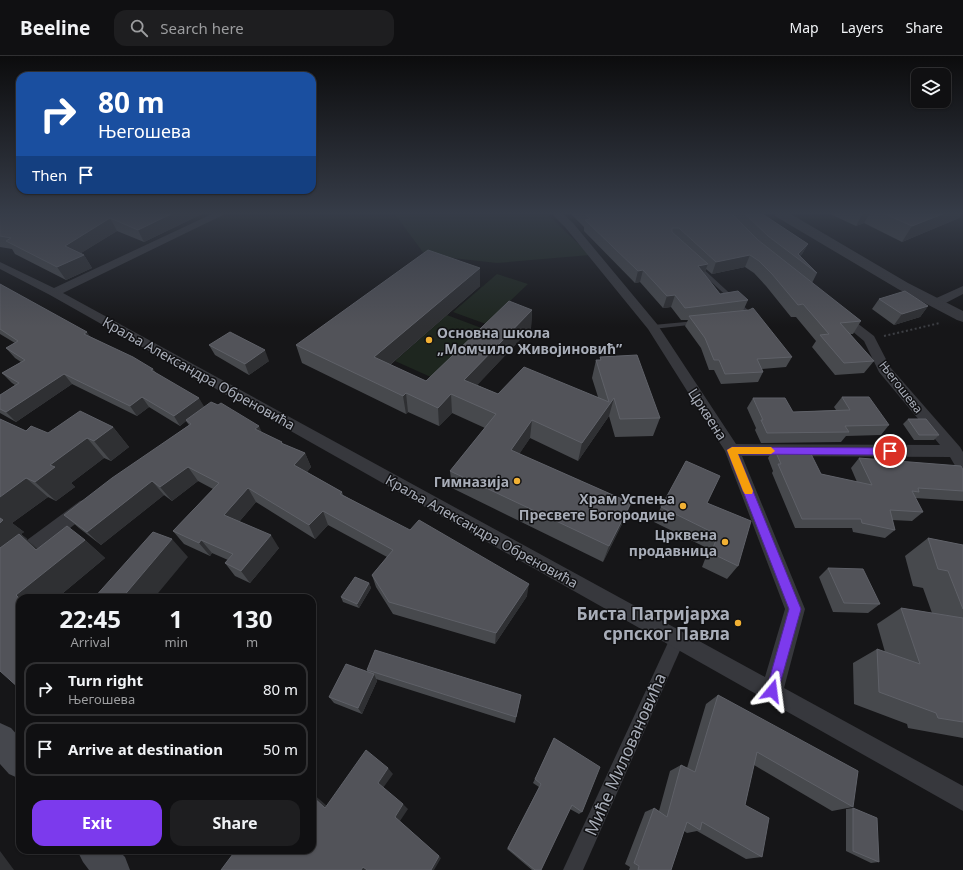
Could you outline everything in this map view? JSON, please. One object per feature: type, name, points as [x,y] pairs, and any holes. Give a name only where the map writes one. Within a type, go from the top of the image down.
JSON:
[{"type":"main road","points":[[0,739],[16,758]]},
{"type":"main road","points":[[98,854],[112,870]]},
{"type":"street","points":[[54,293],[142,251]]},
{"type":"street","name":"Црквена","points":[[591,251],[653,327],[732,450],[795,609],[772,691]]},
{"type":"street","points":[[844,251],[963,318]]},
{"type":"street","name":"Краља Александра Обреновића","points":[[0,265],[54,293],[230,398],[677,639],[963,799]]},
{"type":"street","points":[[936,303],[963,290]]},
{"type":"street","name":"Његошева","points":[[832,309],[869,339],[884,369],[954,452],[963,465]]},
{"type":"street","points":[[732,450],[954,452]]},
{"type":"street","points":[[0,571],[100,496]]},
{"type":"street","name":"Миће Миловановића","points":[[573,870],[677,639]]},
{"type":"lane","points":[[695,264],[748,313],[744,317],[737,318]]},
{"type":"lane","points":[[653,327],[706,322]]},
{"type":"path","points":[[869,339],[941,322]]},
{"type":"shaded area","points":[[422,251],[586,251],[590,255],[497,263],[425,255]]},
{"type":"shaded area","points":[[497,274],[528,284],[486,324],[453,312]]},
{"type":"shaded area","points":[[447,315],[484,329],[433,378],[395,361]]},
{"type":"building","points":[[26,251],[76,251],[84,255],[57,267]]},
{"type":"building","points":[[427,251],[431,251],[480,268],[374,357],[426,381],[509,301],[532,310],[464,380],[498,394],[524,367],[609,402],[596,360],[601,360],[600,357],[637,355],[660,418],[620,419],[614,398],[582,443],[532,420],[511,450],[631,503],[609,546],[450,471],[496,414],[451,394],[438,408],[406,393],[403,396],[296,345]]},
{"type":"building","points":[[617,251],[693,251],[708,264],[698,266],[720,294],[738,291],[748,300],[685,308],[675,295],[667,296],[643,270],[638,271]]},
{"type":"building","points":[[704,251],[772,251],[861,321],[840,323],[874,361],[844,363],[820,335],[829,334],[803,304],[798,305],[772,274],[759,261],[750,255],[716,262]]},
{"type":"building","points":[[788,251],[801,251],[798,254],[817,273]]},
{"type":"building","points":[[0,284],[87,332],[84,334],[133,357],[153,369],[151,370],[199,398],[174,416],[142,397],[130,406],[64,374],[6,412],[0,409],[0,395],[19,383],[2,373],[25,360],[6,348],[18,341],[0,329]]},
{"type":"building","points":[[905,291],[928,306],[902,314],[879,299]]},
{"type":"building","points":[[753,308],[792,357],[757,359],[763,372],[725,374],[719,360],[714,360],[705,338],[689,316],[749,310]]},
{"type":"building","points":[[230,332],[265,350],[245,364],[209,345]]},
{"type":"building","points":[[842,397],[869,397],[889,425],[845,426],[849,432],[767,433],[753,398],[785,398],[793,412],[850,410]]},
{"type":"building","points":[[211,402],[218,405],[221,403],[259,426],[255,429],[282,442],[281,443],[305,453],[294,465],[342,492],[340,494],[410,530],[419,520],[529,584],[496,633],[389,602],[372,575],[393,550],[323,511],[309,525],[248,488],[224,515],[271,535],[241,571],[225,563],[233,554],[201,540],[199,543],[173,531],[219,483],[188,467],[160,487],[152,481],[87,532],[64,515],[112,478],[191,424],[186,420]]},
{"type":"building","points":[[80,411],[113,427],[94,441],[87,438],[50,465],[55,467],[35,482],[26,478],[0,497],[0,419],[26,431],[31,426],[48,433]]},
{"type":"building","points":[[908,419],[926,419],[939,435],[919,435]]},
{"type":"building","points":[[774,448],[808,448],[821,474],[872,485],[859,458],[961,466],[963,470],[963,491],[918,488],[919,492],[912,491],[923,512],[890,510],[895,530],[862,523],[861,519],[802,519],[778,464],[781,464]]},
{"type":"building","points":[[686,461],[720,476],[707,503],[751,521],[738,566],[711,553],[718,535],[661,507]]},
{"type":"building","points":[[67,526],[85,540],[16,594],[16,685],[0,671],[0,548],[19,534],[36,550]]},
{"type":"building","points":[[153,532],[172,539],[125,594],[98,594]]},
{"type":"building","points":[[928,538],[963,545],[963,609],[948,571],[938,569]]},
{"type":"building","points":[[828,568],[863,569],[880,604],[844,603]]},
{"type":"building","points":[[355,577],[369,583],[357,604],[341,597]]},
{"type":"building","points":[[901,608],[963,618],[963,722],[938,718],[936,713],[879,692],[877,649],[920,664]]},
{"type":"building","points":[[375,650],[521,695],[516,717],[367,670]]},
{"type":"building","points":[[346,664],[374,674],[358,708],[329,697]]},
{"type":"building","points":[[718,695],[858,771],[853,807],[757,752],[745,805],[769,818],[762,857],[702,822],[700,830],[687,822],[671,870],[638,870],[639,866],[634,863],[654,808],[667,817],[681,765],[695,772]]},
{"type":"building","points":[[554,738],[600,767],[582,812],[572,805],[541,870],[535,870],[508,848],[541,784],[535,779]]},
{"type":"building","points":[[366,750],[388,768],[378,783],[403,804],[395,817],[439,856],[431,870],[367,870],[363,867],[361,870],[221,870],[233,854],[316,854],[316,800],[325,808]]},
{"type":"building","points":[[853,808],[877,818],[879,862],[853,851]]},
{"type":"slow traffic","points":[[748,491],[732,450],[771,451]]},
{"type":"place","name":"Основна школа „Момчило Живојиновић”","points":[[429,340]]},
{"type":"place","name":"Гимназија","points":[[517,481]]},
{"type":"place","name":"Храм Успења Пресвете Богородице","points":[[683,506]]},
{"type":"place","name":"Црквена продавница","points":[[725,542]]},
{"type":"place","name":"Биста Патријарха српског Павла","points":[[738,623]]},
{"type":"route","points":[[772,691],[795,609],[732,450],[890,451]]}]
